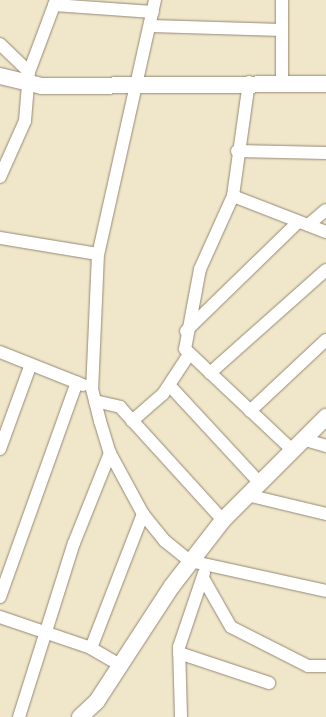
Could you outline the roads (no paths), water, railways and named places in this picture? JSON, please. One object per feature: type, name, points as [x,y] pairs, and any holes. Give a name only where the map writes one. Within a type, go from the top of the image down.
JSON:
[{"type":"street","points":[[282,0],[282,84]]},
{"type":"street","points":[[0,177],[25,121],[28,78],[54,2],[154,6],[151,26],[98,254],[92,389],[110,453],[143,514],[166,540],[190,561],[326,591]]},
{"type":"street","points":[[151,26],[282,30]]},
{"type":"street","points":[[0,44],[28,78]]},
{"type":"street","points":[[0,76],[137,82],[326,84]]},
{"type":"street","points":[[132,421],[170,386],[188,356],[186,331],[200,270],[233,196],[237,151],[248,82]]},
{"type":"street","points":[[237,151],[326,153]]},
{"type":"street","points":[[233,196],[326,232]]},
{"type":"street","points":[[186,331],[303,223],[326,210]]},
{"type":"street","points":[[0,238],[98,254]]},
{"type":"street","points":[[210,373],[326,270]]},
{"type":"street","points":[[250,411],[326,340]]},
{"type":"street","points":[[0,352],[92,389]]},
{"type":"street","points":[[188,356],[210,373],[250,411],[296,444],[326,446]]},
{"type":"street","points":[[0,449],[31,364]]},
{"type":"street","points":[[0,597],[77,382]]},
{"type":"street","points":[[170,386],[260,482]]},
{"type":"street","points":[[95,401],[113,403],[132,421],[223,520]]},
{"type":"street","points":[[80,717],[97,701],[190,561],[223,520],[296,444],[326,417]]},
{"type":"street","points":[[19,717],[41,657],[44,633],[74,543],[110,453]]},
{"type":"street","points":[[247,495],[326,514]]},
{"type":"street","points":[[91,648],[143,514]]},
{"type":"street","points":[[181,717],[179,653],[207,564]]},
{"type":"street","points":[[203,578],[231,627],[308,666],[326,666]]},
{"type":"street","points":[[0,617],[91,648],[120,665]]},
{"type":"street","points":[[179,653],[269,683]]}]
